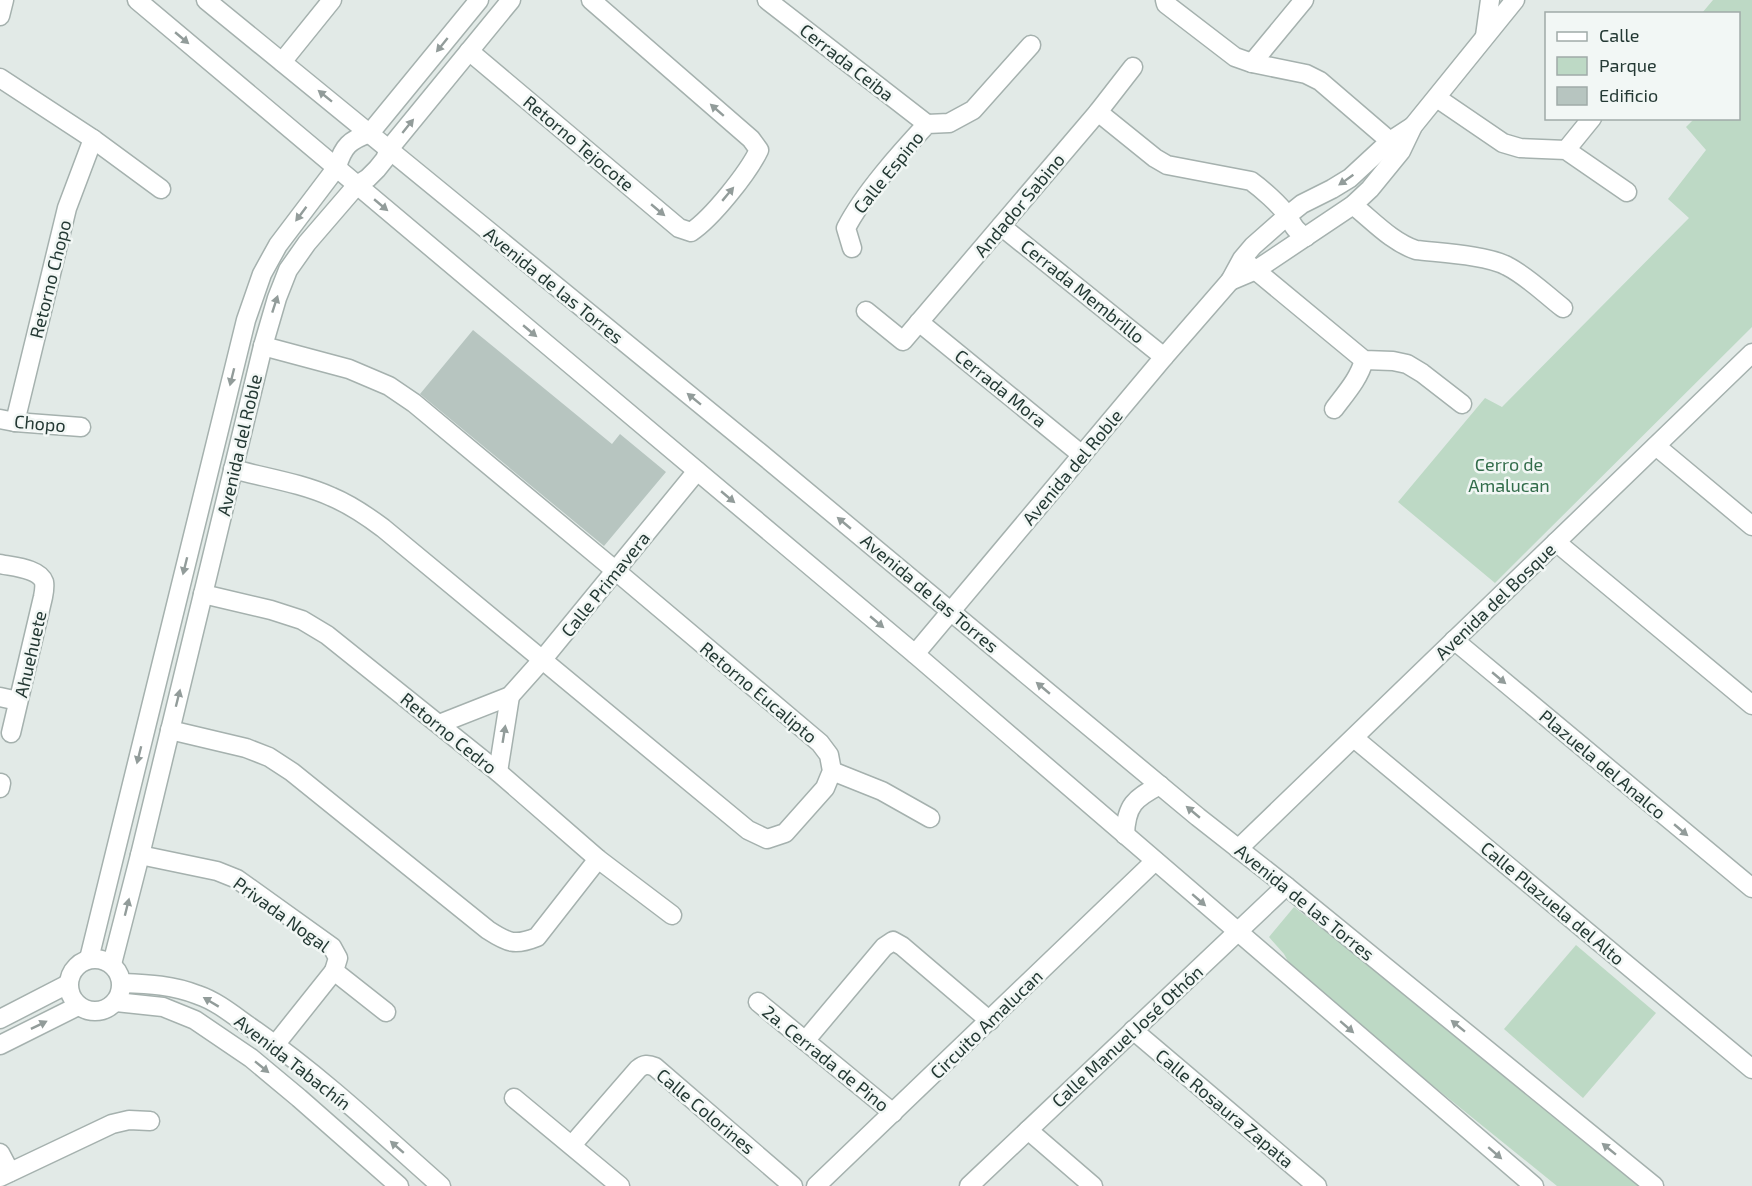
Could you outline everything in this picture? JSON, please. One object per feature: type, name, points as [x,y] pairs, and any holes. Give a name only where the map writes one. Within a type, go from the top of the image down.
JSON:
[{"type":"street","points":[[137,0],[915,654],[1534,1186]]},
{"type":"street","name":"Avenida de las Torres","points":[[206,0],[1238,849],[1654,1186]]},
{"type":"street","points":[[282,62],[332,0]]},
{"type":"street","name":"Avenida del Roble","points":[[89,959],[246,320],[262,274],[278,245],[337,167],[340,155],[347,145],[355,138],[370,133],[479,0]]},
{"type":"street","name":"Avenida del Roble","points":[[112,964],[262,346],[288,270],[307,243],[357,184],[377,170],[389,149],[511,0]]},
{"type":"street","name":"Retorno Tejocote","points":[[469,51],[679,228],[691,232],[702,224],[752,164],[759,150],[751,139],[591,0]]},
{"type":"street","name":"Cerrada Ceiba","points":[[767,0],[927,124]]},
{"type":"street","points":[[1165,0],[1166,4],[1235,57],[1252,63],[1306,74],[1320,81],[1395,146]]},
{"type":"street","points":[[1252,63],[1304,0]]},
{"type":"street","name":"Avenida del Roble","points":[[1249,264],[1263,236],[1287,216],[1302,204],[1350,178],[1395,146],[1437,98],[1485,36],[1490,0]]},
{"type":"street","points":[[1485,36],[1515,0]]},
{"type":"street","name":"Calle Espino","points":[[852,248],[846,228],[856,209],[911,141],[927,124],[949,123],[973,110],[1031,45]]},
{"type":"street","name":"Andador Sabino","points":[[866,311],[903,341],[1098,112],[1133,67]]},
{"type":"street","points":[[0,78],[93,139],[161,189]]},
{"type":"street","points":[[1437,98],[1503,143],[1520,148],[1566,150],[1627,192]]},
{"type":"street","points":[[1098,112],[1167,165],[1251,182],[1261,188],[1287,216],[1294,228],[1313,232],[1318,220],[1315,213],[1302,204]]},
{"type":"street","points":[[1566,150],[1590,120]]},
{"type":"street","name":"Retorno Chopo","points":[[7,420],[67,208],[93,139]]},
{"type":"street","name":"Avenida del Roble","points":[[915,654],[1230,281],[1249,264],[1313,232],[1353,205],[1377,182],[1395,146]]},
{"type":"street","points":[[1353,205],[1405,246],[1416,250],[1494,261],[1508,266],[1563,308]]},
{"type":"street","name":"Cerrada Membrillo","points":[[1001,226],[1164,357]]},
{"type":"street","points":[[1249,264],[1364,360],[1407,364],[1462,404]]},
{"type":"street","name":"Cerrada Mora","points":[[919,322],[1082,455]]},
{"type":"street","name":"Retorno Eucalipto","points":[[262,346],[340,367],[389,386],[414,403],[820,743],[829,756],[832,771]]},
{"type":"street","name":"Avenida del Bosque","points":[[1238,849],[1752,353]]},
{"type":"street","points":[[1334,409],[1362,370],[1364,360]]},
{"type":"street","name":"Chopo","points":[[7,420],[81,427]]},
{"type":"street","points":[[1656,446],[1752,526]]},
{"type":"street","points":[[233,469],[332,496],[359,510],[384,528],[748,830],[767,839],[785,833],[825,788],[832,771],[882,791],[930,818]]},
{"type":"street","name":"Calle Primavera","points":[[439,724],[510,696],[697,471]]},
{"type":"street","points":[[1556,542],[1752,705]]},
{"type":"street","name":"Ahuehuete","points":[[0,564],[28,570],[40,576],[45,584],[11,733]]},
{"type":"street","name":"Retorno Cedro","points":[[203,594],[302,620],[327,635],[498,772],[598,860],[672,915]]},
{"type":"street","name":"Plazuela del Analco","points":[[1454,640],[1752,888]]},
{"type":"street","points":[[498,772],[510,696]]},
{"type":"street","points":[[0,697],[18,701]]},
{"type":"street","points":[[170,730],[246,748],[269,757],[292,772],[504,941],[523,943],[537,937],[598,860]]},
{"type":"street","name":"Calle Plazuela del Alto","points":[[1354,738],[1752,1069]]},
{"type":"street","points":[[1125,835],[1125,819],[1132,805],[1143,794],[1160,785]]},
{"type":"street","name":"Privada Nogal","points":[[140,855],[217,871],[237,879],[332,947],[338,958],[334,971],[275,1045]]},
{"type":"street","name":"Circuito Amalucan","points":[[816,1186],[1155,861]]},
{"type":"street","name":"Calle Manuel José Othón","points":[[969,1186],[1286,886]]},
{"type":"street","points":[[805,1041],[884,947],[893,941],[902,946],[990,1021]]},
{"type":"street","points":[[101,958],[112,964],[119,972],[122,983],[121,993],[116,1002],[105,1010],[91,1012],[78,1006],[70,996],[68,984],[71,973],[78,964],[89,959],[101,958]]},
{"type":"street","name":"Privada Nogal","points":[[334,971],[386,1012]]},
{"type":"street","name":"Avenida Tabachín","points":[[122,983],[167,985],[200,995],[231,1014],[328,1086],[441,1186]]},
{"type":"street","points":[[0,1019],[68,984]]},
{"type":"street","name":"Avenida Tabachín","points":[[116,1002],[163,1007],[195,1020],[251,1058],[399,1186]]},
{"type":"street","name":"2a. Cerrada de Pino","points":[[758,1002],[893,1113]]},
{"type":"street","points":[[0,1045],[78,1006]]},
{"type":"street","name":"Calle Rosaura Zapata","points":[[1133,1030],[1317,1186]]},
{"type":"street","name":"Calle Colorines","points":[[572,1145],[638,1068],[649,1065],[655,1067],[793,1186]]},
{"type":"street","points":[[514,1098],[620,1186]]},
{"type":"street","points":[[0,1153],[5,1175],[112,1124],[129,1120],[150,1121]]},
{"type":"street","points":[[1028,1131],[1093,1186]]},
{"type":"green space","name":"Cerro de Amalucan","points":[[1713,0],[1752,0],[1752,327],[1495,583],[1398,502],[1485,398],[1502,407],[1689,218],[1668,199],[1706,150],[1686,127],[1693,120],[1740,120],[1740,12],[1703,12]]},
{"type":"green space","points":[[1294,907],[1404,992],[1642,1186],[1557,1186],[1294,972],[1284,954],[1269,937]]},
{"type":"green space","points":[[1576,945],[1656,1013],[1583,1098],[1504,1029]]},
{"type":"building","points":[[473,330],[612,444],[620,434],[666,472],[604,546],[420,394]]}]
